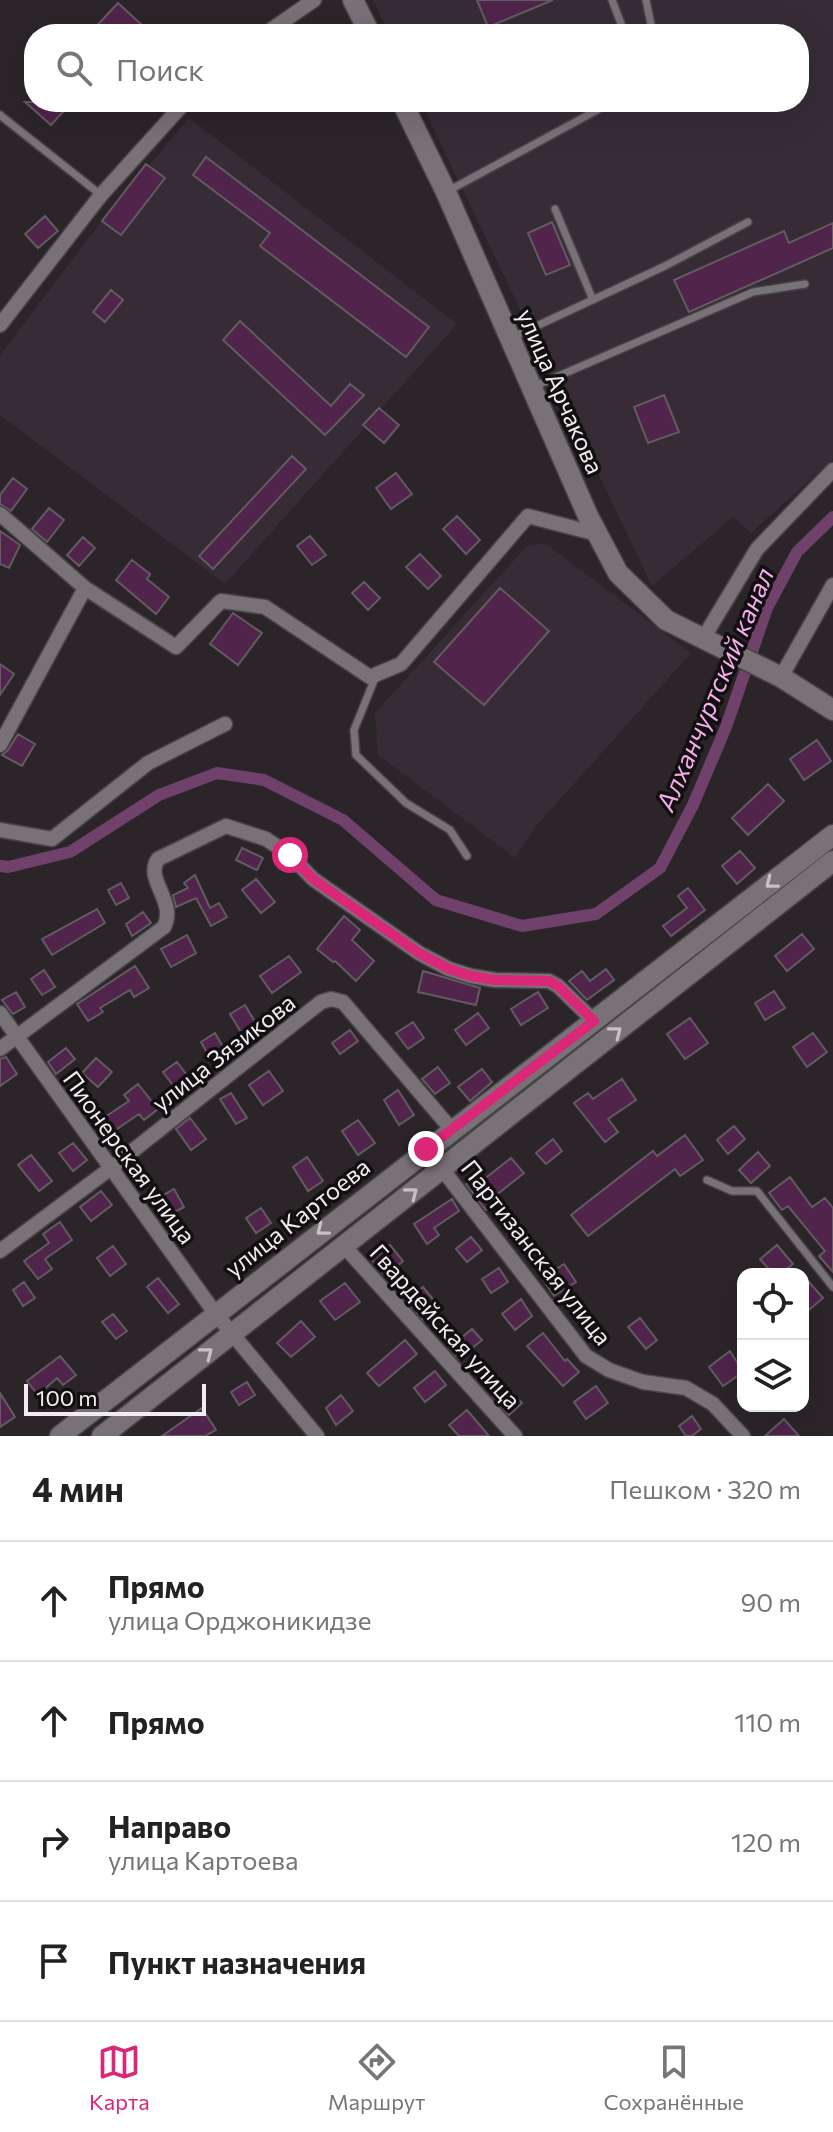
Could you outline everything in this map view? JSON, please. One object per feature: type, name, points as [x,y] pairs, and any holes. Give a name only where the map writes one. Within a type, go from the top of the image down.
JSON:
[{"type":"main road","points":[[353,0],[365,24]]},
{"type":"main road","name":"улица Арчакова","points":[[407,112],[446,192],[597,534],[618,573],[666,620],[781,677]]},
{"type":"main road","points":[[781,677],[833,710]]},
{"type":"main road","name":"улица Картоева","points":[[60,1436],[833,835]]},
{"type":"main road","points":[[102,1436],[833,861]]},
{"type":"street","points":[[279,24],[314,0]]},
{"type":"street","points":[[0,325],[101,195],[176,112]]},
{"type":"street","points":[[704,637],[757,549],[833,470]]},
{"type":"street","points":[[0,514],[85,588],[176,647],[221,601],[265,607],[370,677],[401,664],[528,516],[597,534]]},
{"type":"street","points":[[781,677],[833,585]]},
{"type":"street","points":[[0,745],[85,588]]},
{"type":"street","points":[[0,830],[52,839],[148,763],[225,724]]},
{"type":"street","points":[[0,1049],[164,927],[169,916],[154,873],[158,859],[226,826],[266,839],[290,855],[313,879],[419,953],[449,969],[495,980],[549,981],[594,1021]]},
{"type":"street","name":"улица Зязикова","points":[[0,1251],[111,1168],[321,1002],[331,999],[343,1002],[452,1130]]},
{"type":"street","name":"Пионерская улица","points":[[0,1013],[215,1313],[317,1436]]},
{"type":"street","name":"Партизанская улица","points":[[426,1149],[586,1356],[609,1370],[643,1382],[686,1388],[713,1404],[743,1436]]},
{"type":"street","name":"Гвардейская улица","points":[[344,1246],[515,1436]]},
{"type":"lane","points":[[612,0],[621,24]]},
{"type":"lane","points":[[646,0],[651,24]]},
{"type":"lane","points":[[446,192],[594,112]]},
{"type":"lane","points":[[0,115],[101,195]]},
{"type":"lane","points":[[555,209],[593,300]]},
{"type":"lane","points":[[509,339],[748,222]]},
{"type":"lane","points":[[531,388],[753,292],[805,284]]},
{"type":"lane","points":[[377,674],[354,730],[356,755],[406,803],[450,830],[467,856]]},
{"type":"lane","points":[[707,1180],[732,1191],[757,1191],[833,1287]]},
{"type":"shaded area","points":[[373,0],[833,0],[833,459],[751,533],[733,517],[652,586],[426,112],[809,112],[809,24],[384,24]]},
{"type":"shaded area","points":[[189,118],[457,324],[225,584],[0,415],[0,355],[102,221]]},
{"type":"shaded area","points":[[545,543],[691,653],[537,825],[515,858],[378,755],[375,713],[526,547]]},
{"type":"building","points":[[477,0],[553,0],[495,24],[487,24]]},
{"type":"building","points":[[118,3],[141,24],[98,24]]},
{"type":"building","points":[[36,112],[63,112],[51,125]]},
{"type":"building","points":[[206,157],[429,327],[406,357],[260,246],[270,233],[193,175]]},
{"type":"building","points":[[146,164],[165,178],[121,235],[102,221]]},
{"type":"building","points":[[45,216],[58,231],[38,248],[25,234]]},
{"type":"building","points":[[552,222],[570,265],[546,275],[528,233]]},
{"type":"building","points":[[833,223],[833,248],[689,312],[674,280],[784,231],[789,243]]},
{"type":"building","points":[[111,290],[123,300],[105,322],[93,312]]},
{"type":"building","points":[[240,321],[331,406],[350,384],[364,395],[325,435],[223,340]]},
{"type":"building","points":[[664,395],[679,432],[648,443],[634,407]]},
{"type":"building","points":[[379,408],[399,425],[384,443],[363,425]]},
{"type":"building","points":[[292,456],[306,469],[213,569],[199,556]]},
{"type":"building","points":[[396,473],[412,494],[391,509],[376,488]]},
{"type":"building","points":[[13,478],[27,489],[11,511],[0,504],[0,495]]},
{"type":"building","points":[[49,508],[64,520],[47,542],[32,529]]},
{"type":"building","points":[[457,516],[480,540],[466,554],[443,529]]},
{"type":"building","points":[[0,531],[20,545],[9,568],[0,564]]},
{"type":"building","points":[[310,536],[326,555],[312,565],[297,546]]},
{"type":"building","points":[[83,537],[95,548],[79,566],[67,555]]},
{"type":"building","points":[[420,554],[441,576],[428,589],[406,567]]},
{"type":"building","points":[[132,560],[150,574],[147,579],[169,597],[156,614],[116,580]]},
{"type":"building","points":[[364,582],[380,598],[368,610],[352,593]]},
{"type":"building","points":[[500,588],[549,631],[484,705],[434,662]]},
{"type":"building","points":[[233,613],[262,633],[238,665],[210,644]]},
{"type":"building","points":[[0,664],[14,674],[0,695]]},
{"type":"building","points":[[18,734],[35,744],[22,766],[2,755]]},
{"type":"building","points":[[817,740],[831,761],[804,780],[790,759]]},
{"type":"building","points":[[768,784],[784,801],[748,835],[732,818]]},
{"type":"building","points":[[242,848],[263,858],[257,870],[236,860]]},
{"type":"building","points":[[740,851],[755,868],[737,884],[722,866]]},
{"type":"building","points":[[195,875],[210,908],[219,903],[227,917],[211,926],[196,898],[176,907],[173,895],[188,888],[184,883]]},
{"type":"building","points":[[256,879],[275,902],[261,913],[242,890]]},
{"type":"building","points":[[121,883],[129,898],[116,905],[108,890]]},
{"type":"building","points":[[688,888],[705,910],[671,936],[663,926],[687,908],[678,896]]},
{"type":"building","points":[[97,909],[105,923],[52,955],[42,939]]},
{"type":"building","points":[[143,912],[151,923],[132,936],[126,924]]},
{"type":"building","points":[[344,916],[360,930],[352,940],[374,961],[356,981],[317,949]]},
{"type":"building","points":[[802,934],[814,949],[787,971],[775,956]]},
{"type":"building","points":[[187,935],[196,953],[171,967],[161,949]]},
{"type":"building","points":[[289,956],[301,972],[272,993],[260,976]]},
{"type":"building","points":[[135,966],[149,988],[134,997],[130,990],[100,1008],[103,1012],[88,1021],[77,1004]]},
{"type":"building","points":[[606,969],[614,980],[587,1000],[569,981],[582,971],[590,981]]},
{"type":"building","points":[[44,970],[55,987],[42,995],[31,979]]},
{"type":"building","points":[[423,971],[480,988],[476,1005],[418,992]]},
{"type":"building","points":[[774,991],[785,1008],[765,1020],[755,1003]]},
{"type":"building","points":[[16,992],[25,1007],[13,1014],[2,1000]]},
{"type":"building","points":[[538,992],[548,1008],[521,1025],[511,1009]]},
{"type":"building","points":[[245,1005],[257,1025],[242,1034],[230,1014]]},
{"type":"building","points":[[478,1013],[489,1028],[466,1045],[455,1030]]},
{"type":"building","points":[[690,1018],[708,1043],[685,1059],[667,1034]]},
{"type":"building","points":[[413,1022],[424,1038],[408,1049],[396,1033]]},
{"type":"building","points":[[350,1030],[358,1041],[340,1054],[332,1043]]},
{"type":"building","points":[[215,1033],[227,1054],[213,1063],[201,1042]]},
{"type":"building","points":[[813,1033],[827,1052],[807,1067],[793,1047]]},
{"type":"building","points":[[66,1048],[75,1059],[56,1074],[48,1062]]},
{"type":"building","points":[[6,1057],[17,1074],[0,1086],[0,1059]]},
{"type":"building","points":[[96,1058],[112,1072],[98,1087],[82,1073]]},
{"type":"building","points":[[177,1062],[192,1082],[178,1092],[163,1072]]},
{"type":"building","points":[[438,1067],[450,1083],[435,1094],[422,1079]]},
{"type":"building","points":[[482,1069],[492,1082],[470,1101],[458,1087]]},
{"type":"building","points":[[269,1071],[283,1091],[263,1105],[249,1085]]},
{"type":"building","points":[[622,1079],[636,1100],[608,1119],[618,1132],[605,1142],[574,1103],[588,1093],[593,1099]]},
{"type":"building","points":[[138,1084],[158,1109],[144,1120],[139,1114],[111,1133],[102,1119],[129,1101],[124,1095]]},
{"type":"building","points":[[398,1090],[414,1115],[399,1125],[384,1100]]},
{"type":"building","points":[[231,1093],[247,1118],[236,1124],[220,1099]]},
{"type":"building","points":[[190,1118],[206,1139],[191,1150],[176,1129]]},
{"type":"building","points":[[358,1120],[375,1143],[358,1155],[342,1131]]},
{"type":"building","points":[[734,1126],[745,1139],[728,1154],[717,1140]]},
{"type":"building","points":[[685,1135],[703,1160],[680,1176],[675,1169],[588,1236],[571,1215],[653,1151],[657,1156]]},
{"type":"building","points":[[553,1139],[562,1151],[546,1164],[536,1153]]},
{"type":"building","points":[[73,1143],[87,1160],[73,1171],[59,1153]]},
{"type":"building","points":[[758,1152],[770,1166],[751,1183],[739,1170]]},
{"type":"building","points":[[31,1155],[52,1181],[39,1191],[18,1165]]},
{"type":"building","points":[[307,1157],[323,1181],[308,1191],[293,1167]]},
{"type":"building","points":[[511,1158],[524,1173],[495,1196],[499,1202],[486,1210],[466,1184],[480,1175],[483,1180]]},
{"type":"building","points":[[790,1177],[812,1207],[825,1198],[833,1208],[833,1272],[819,1256],[825,1251],[788,1206],[782,1210],[769,1193]]},
{"type":"building","points":[[174,1189],[184,1207],[164,1218],[155,1200]]},
{"type":"building","points":[[101,1191],[112,1205],[91,1221],[80,1207]]},
{"type":"building","points":[[452,1199],[459,1211],[434,1228],[439,1235],[427,1244],[414,1224]]},
{"type":"building","points":[[261,1208],[271,1223],[256,1233],[246,1218]]},
{"type":"building","points":[[60,1222],[72,1240],[45,1259],[52,1269],[38,1279],[24,1261],[49,1243],[43,1234]]},
{"type":"building","points":[[471,1237],[482,1250],[467,1262],[456,1249]]},
{"type":"building","points":[[390,1245],[403,1261],[385,1276],[372,1260]]},
{"type":"building","points":[[777,1245],[793,1264],[788,1268],[768,1268],[760,1259]]},
{"type":"building","points":[[113,1246],[126,1264],[110,1276],[97,1258]]},
{"type":"building","points":[[564,1264],[576,1282],[554,1296],[542,1278]]},
{"type":"building","points":[[499,1268],[508,1282],[491,1293],[482,1279]]},
{"type":"building","points":[[158,1278],[179,1304],[168,1313],[147,1287]]},
{"type":"building","points":[[24,1282],[35,1298],[23,1306],[13,1290]]},
{"type":"building","points":[[809,1282],[823,1298],[809,1310]]},
{"type":"building","points":[[345,1283],[360,1302],[335,1320],[320,1301]]},
{"type":"building","points":[[423,1287],[441,1309],[425,1322],[406,1300]]},
{"type":"building","points":[[521,1299],[532,1316],[515,1330],[502,1314]]},
{"type":"building","points":[[113,1314],[127,1331],[116,1339],[102,1322]]},
{"type":"building","points":[[640,1318],[657,1340],[646,1349],[628,1327]]},
{"type":"building","points":[[301,1321],[315,1337],[291,1357],[277,1343]]},
{"type":"building","points":[[472,1329],[482,1340],[459,1359],[449,1348]]},
{"type":"building","points":[[543,1333],[565,1361],[567,1359],[579,1372],[563,1386],[527,1346]]},
{"type":"building","points":[[405,1340],[417,1354],[379,1386],[367,1373]]},
{"type":"building","points":[[730,1351],[737,1362],[737,1376],[723,1386],[709,1367]]},
{"type":"building","points":[[60,1356],[76,1375],[63,1385],[57,1378],[38,1395],[27,1381]]},
{"type":"building","points":[[435,1371],[446,1385],[425,1402],[414,1388]]},
{"type":"building","points":[[247,1382],[255,1395],[239,1405],[231,1392]]},
{"type":"building","points":[[504,1385],[522,1403],[509,1415],[492,1396]]},
{"type":"building","points":[[596,1386],[608,1403],[586,1419],[574,1402]]},
{"type":"building","points":[[0,1393],[15,1417],[0,1427]]},
{"type":"building","points":[[341,1395],[353,1411],[336,1425],[326,1408]]},
{"type":"building","points":[[202,1408],[216,1430],[205,1436],[162,1436]]},
{"type":"building","points":[[467,1410],[489,1436],[459,1436],[449,1425]]},
{"type":"building","points":[[692,1416],[701,1429],[692,1436],[686,1436],[679,1426]]},
{"type":"building","points":[[784,1419],[799,1436],[765,1436]]},
{"type":"waterway","name":"Алханчуртский канал","points":[[0,866],[8,867],[70,852],[159,795],[217,773],[264,780],[343,820],[436,900],[522,926],[596,914],[660,868],[693,805],[726,727],[767,608],[797,552],[833,517]]},
{"type":"route","points":[[290,855],[313,879],[419,953],[449,969],[471,976],[495,980],[549,981],[594,1021],[426,1149]]}]
